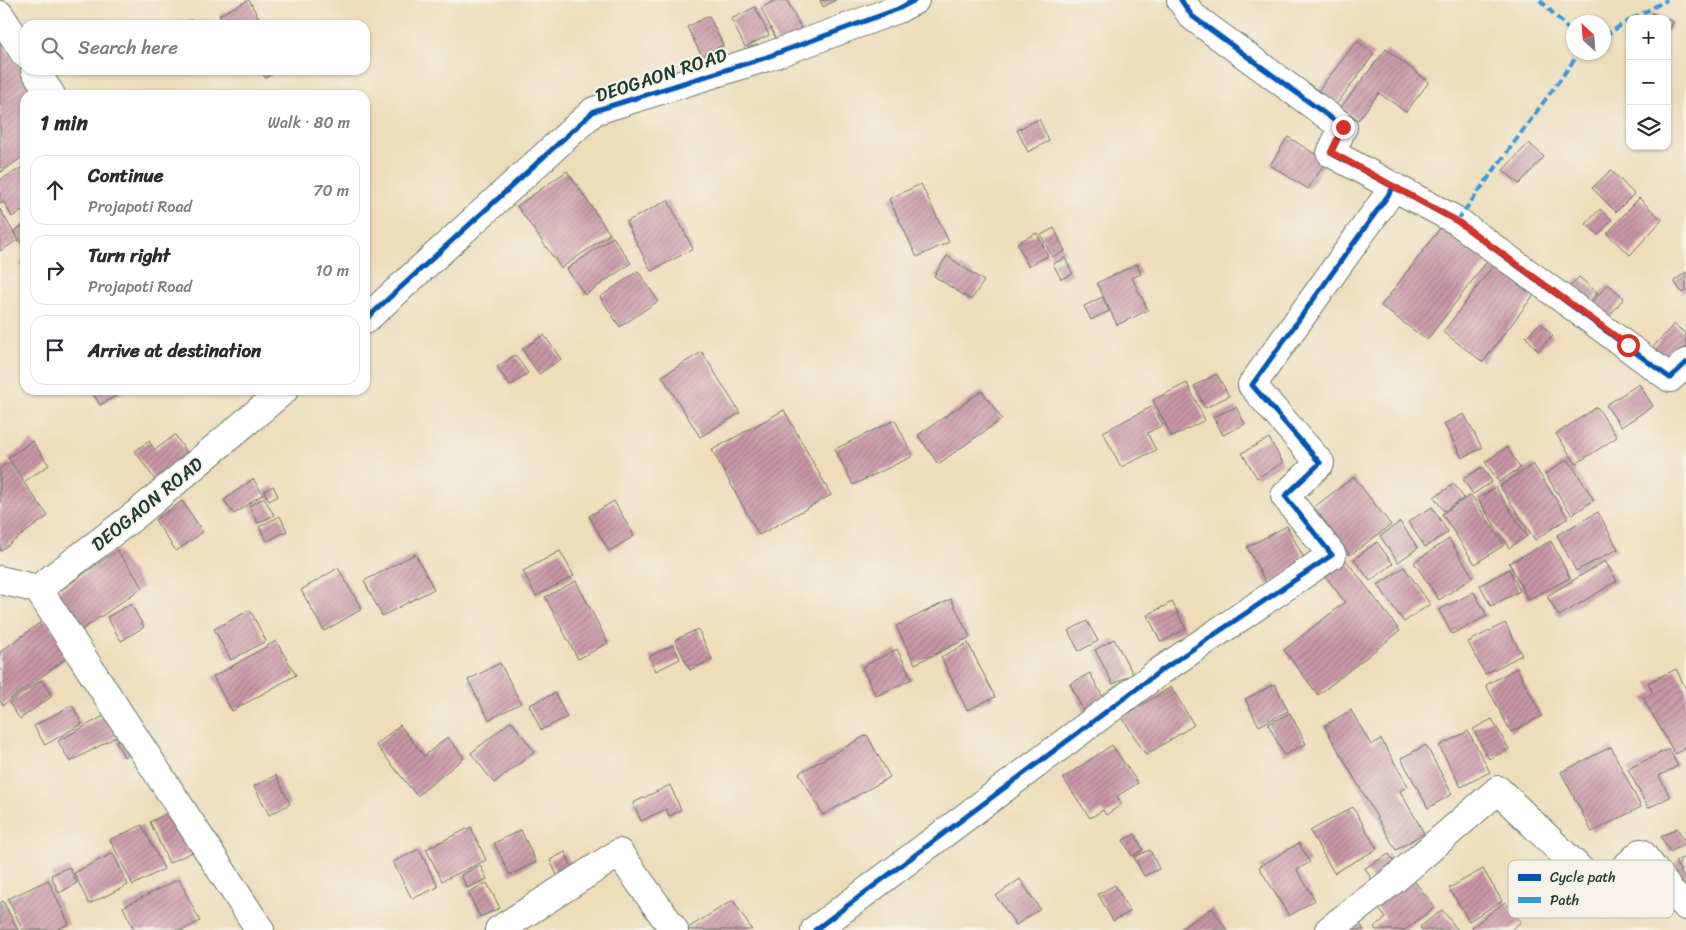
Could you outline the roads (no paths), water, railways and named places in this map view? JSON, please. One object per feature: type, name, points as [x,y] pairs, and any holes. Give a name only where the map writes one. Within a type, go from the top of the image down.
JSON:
[{"type":"street","name":"DEOGAON ROAD","points":[[370,315],[594,111],[764,58],[898,9],[915,0]]},
{"type":"street","points":[[1181,0],[1192,16],[1343,127],[1331,152],[1457,221],[1670,378],[1686,363]]},
{"type":"street","points":[[0,15],[20,46]]},
{"type":"street","points":[[38,75],[48,90]]},
{"type":"street","points":[[816,930],[1159,672],[1332,555],[1285,496],[1320,462],[1252,385],[1394,187]]},
{"type":"street","name":"DEOGAON ROAD","points":[[38,589],[138,513],[269,395]]},
{"type":"street","points":[[0,580],[38,589],[260,930]]},
{"type":"street","points":[[1329,930],[1395,879],[1498,790],[1570,860]]},
{"type":"street","points":[[499,930],[619,853],[674,930]]},
{"type":"street","points":[[1633,860],[1641,853],[1646,860]]},
{"type":"street","points":[[1674,896],[1686,906]]}]
